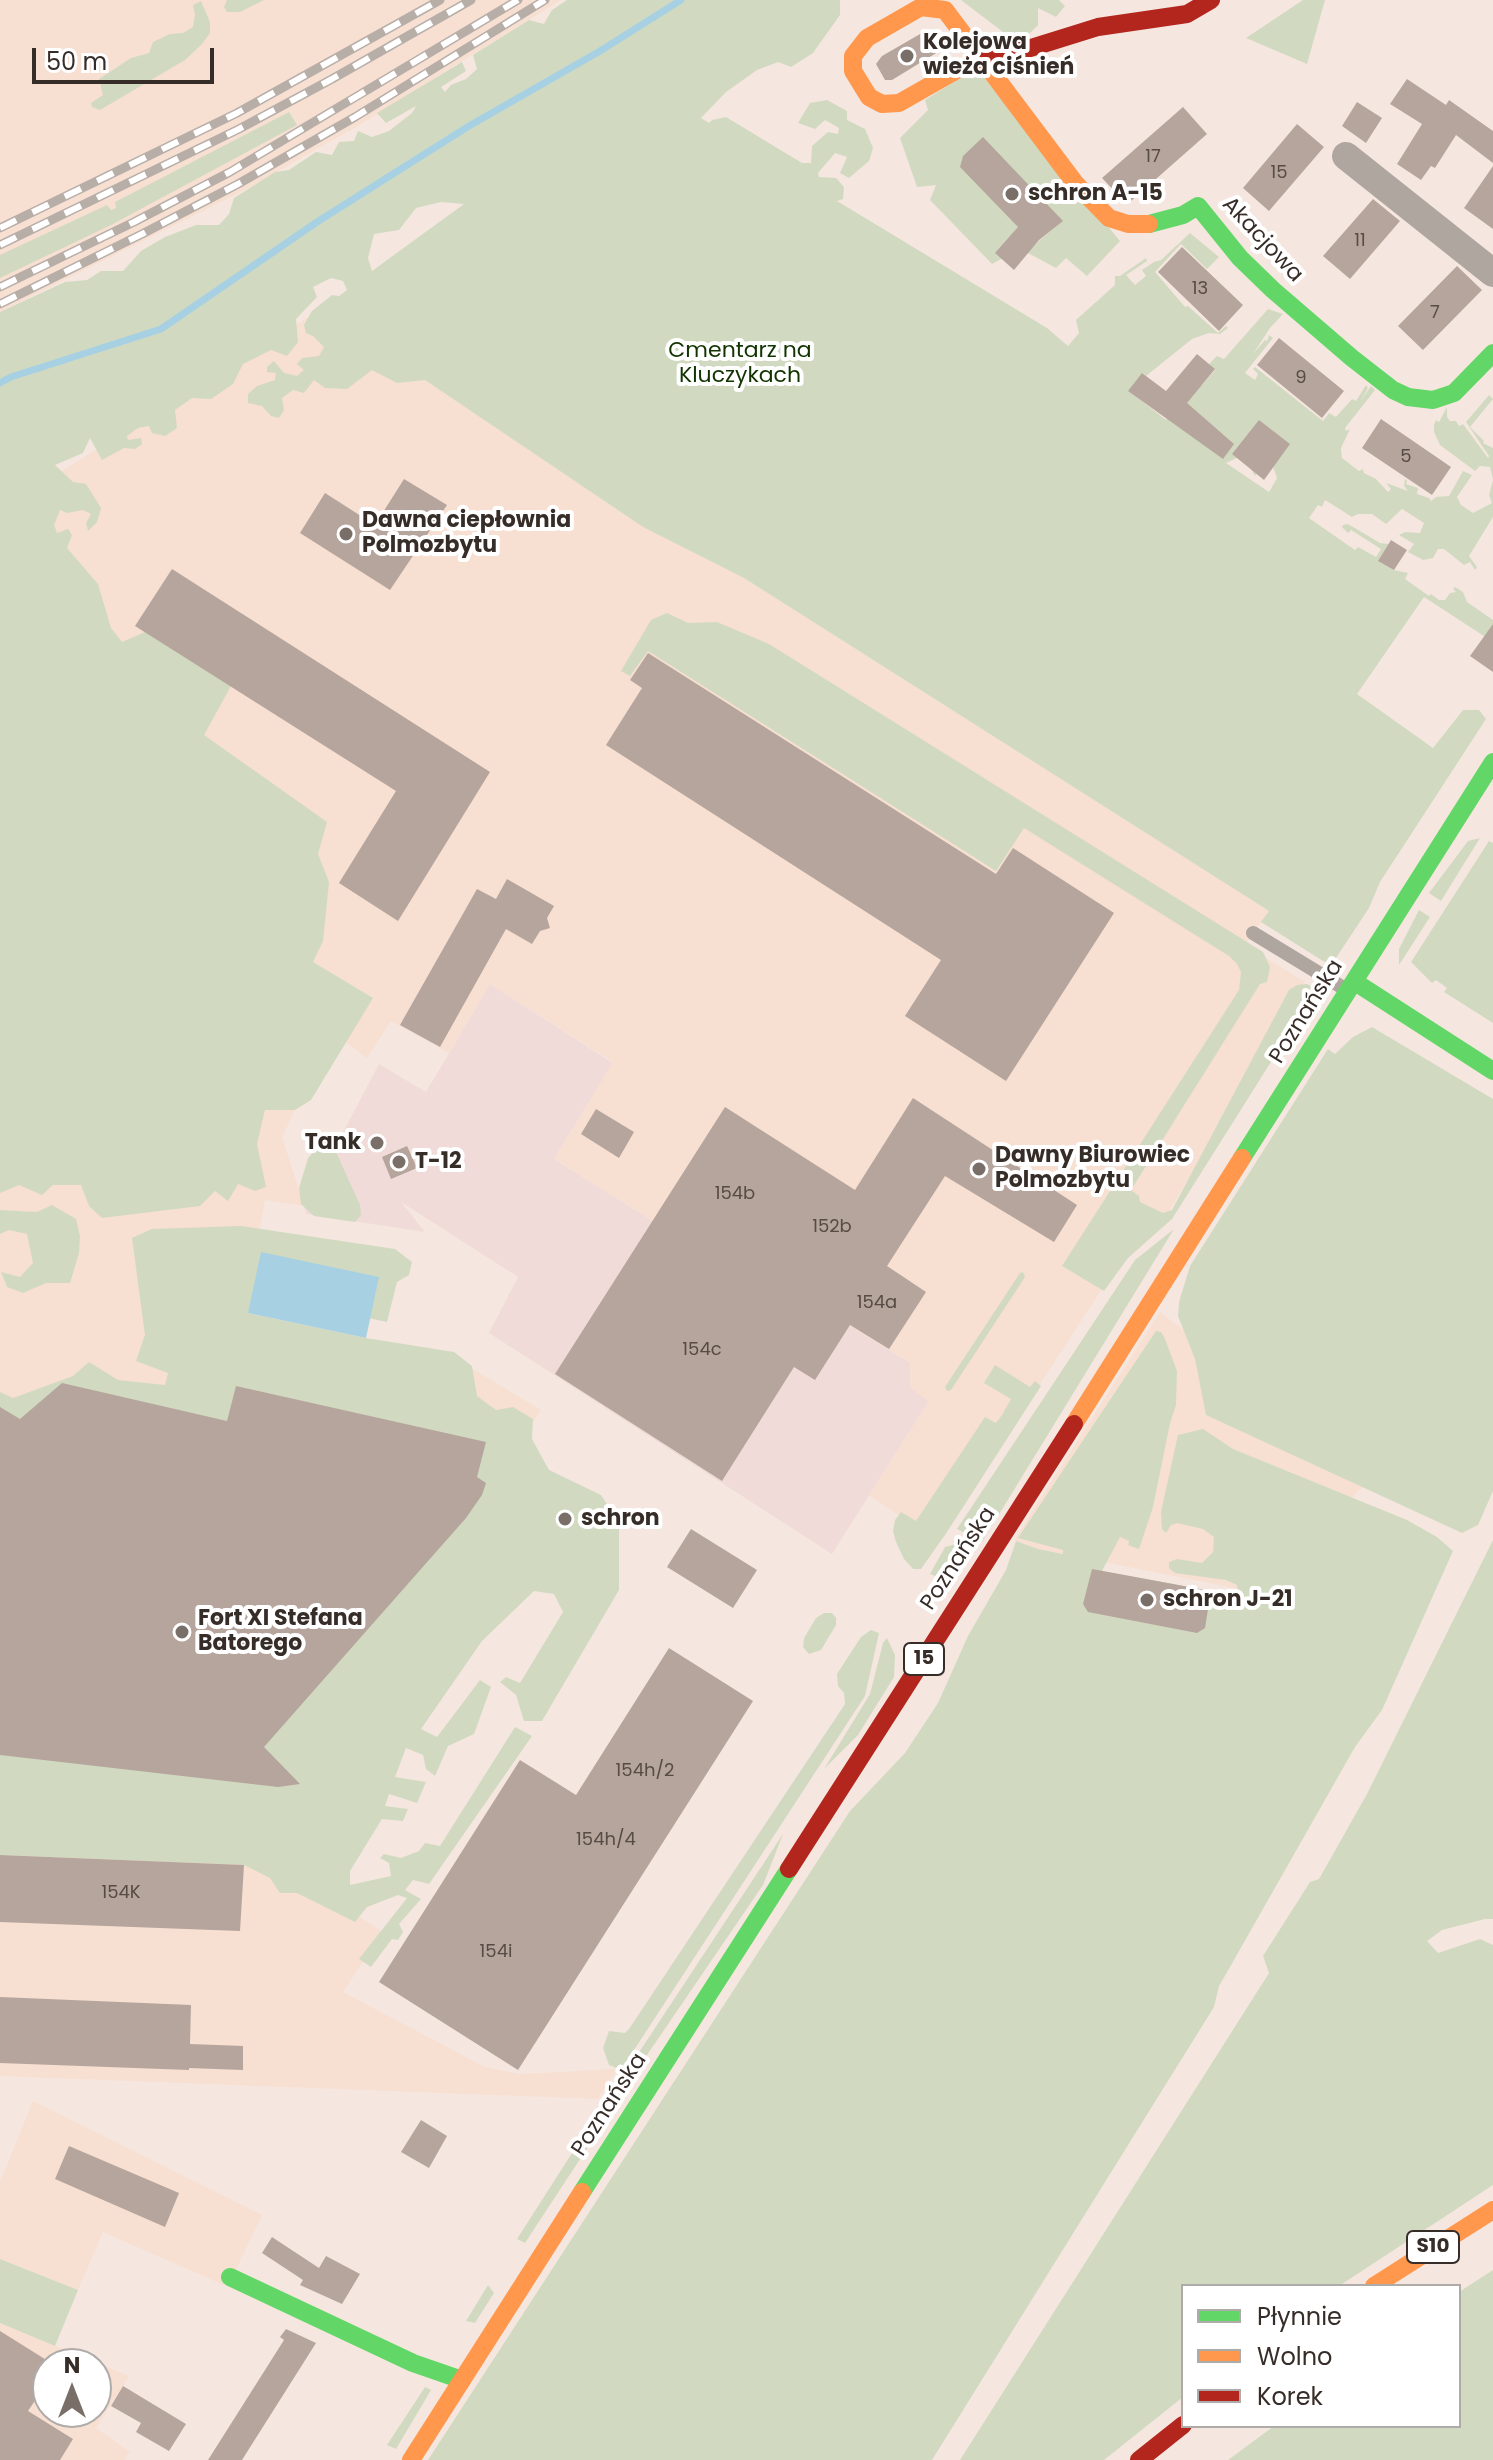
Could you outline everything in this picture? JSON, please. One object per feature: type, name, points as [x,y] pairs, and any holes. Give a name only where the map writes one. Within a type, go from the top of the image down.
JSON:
[{"type":"main road","points":[[979,57],[1021,51],[1098,27],[1187,14],[1211,0]]},
{"type":"main road","name":"Akacjowa","points":[[979,57],[899,103],[875,101],[860,85],[852,64],[861,43],[928,5],[945,10],[1075,183],[1103,214],[1121,223],[1145,225],[1167,221],[1198,206],[1240,258],[1273,290],[1393,390],[1417,399],[1433,400],[1460,389],[1493,353]]},
{"type":"main road","name":"Poznańska","points":[[411,2460],[1493,762]]},
{"type":"main road","points":[[1352,987],[1493,1071]]},
{"type":"main road","name":"S10","points":[[1377,2284],[1493,2210]]},
{"type":"main road","points":[[230,2277],[413,2363],[462,2380]]},
{"type":"main road","points":[[1139,2460],[1181,2427]]},
{"type":"street","points":[[1346,156],[1493,273]]},
{"type":"lane","points":[[1253,933],[1352,987]]},
{"type":"shaded area","points":[[0,0],[561,0],[361,124],[243,191],[0,312]]},
{"type":"shaded area","points":[[321,309],[643,527],[744,578],[1269,911],[1245,945],[1305,982],[1162,1223],[1126,1256],[1108,1280],[919,1569],[900,1516],[869,1495],[929,1401],[910,1388],[910,1363],[850,1326],[845,1333],[653,1221],[554,1159],[613,1062],[490,984],[449,1053],[391,1021],[367,1058],[343,1040],[302,1096],[282,1137],[304,1206],[265,1200],[244,1314],[453,1357],[541,1410],[515,1448],[610,1507],[596,1579],[496,1546],[295,1875],[383,1932],[343,1992],[485,2067],[520,2074],[617,2069],[598,2099],[0,2076],[0,1076],[256,1144],[267,1102],[190,738],[115,650],[43,530],[46,481]]},
{"type":"shaded area","points":[[490,984],[613,1063],[554,1159],[653,1221],[850,1325],[910,1363],[929,1401],[832,1554],[489,1333],[518,1277],[401,1202],[425,1232],[306,1214],[304,1206],[379,1064],[426,1092]]},
{"type":"shaded area","points":[[1160,1312],[1373,1475],[1265,1594],[1038,1549],[1014,1540]]},
{"type":"shaded area","points":[[33,2101],[262,2215],[235,2272],[224,2285],[103,2232],[78,2290],[0,2259],[0,2182]]},
{"type":"shaded area","points":[[0,2323],[61,2348],[32,2348],[32,2428],[96,2428],[130,2452],[124,2460],[0,2460]]},
{"type":"shaded area","points":[[112,2369],[129,2376],[112,2403]]},
{"type":"green space","points":[[227,0],[264,0],[240,12],[227,12],[224,7]]},
{"type":"green space","name":"Cmentarz na Kluczykach","points":[[567,0],[840,0],[840,15],[813,53],[791,67],[778,62],[757,70],[726,92],[701,118],[709,123],[726,117],[802,163],[811,163],[812,146],[828,132],[838,134],[839,128],[825,120],[815,129],[798,123],[810,103],[827,100],[847,111],[847,120],[865,129],[873,148],[869,161],[849,178],[840,173],[847,157],[835,153],[818,173],[819,177],[836,178],[844,187],[843,199],[837,201],[1047,328],[1068,346],[1079,333],[1076,320],[1115,285],[1115,276],[1120,276],[1146,258],[1147,261],[1126,275],[1135,285],[1146,276],[1142,270],[1161,260],[1190,233],[1219,257],[1207,269],[1181,244],[1155,272],[1185,307],[1188,306],[1218,333],[1226,326],[1228,328],[1220,334],[1209,333],[1192,339],[1146,376],[1143,373],[1129,391],[1166,420],[1197,381],[1202,385],[1215,370],[1209,364],[1217,356],[1224,359],[1268,309],[1283,314],[1253,354],[1269,335],[1273,338],[1245,373],[1255,380],[1258,374],[1253,369],[1255,367],[1323,421],[1329,413],[1336,417],[1352,399],[1356,401],[1366,385],[1368,388],[1360,402],[1371,386],[1375,390],[1345,428],[1346,431],[1350,429],[1341,448],[1342,458],[1359,471],[1363,469],[1388,492],[1391,489],[1386,483],[1408,491],[1404,486],[1405,479],[1406,484],[1418,488],[1417,494],[1431,501],[1436,497],[1449,496],[1463,471],[1472,475],[1457,497],[1461,505],[1473,513],[1492,503],[1489,495],[1493,480],[1493,517],[1469,556],[1477,567],[1475,570],[1470,562],[1464,565],[1444,549],[1438,549],[1433,558],[1423,560],[1408,552],[1414,544],[1399,535],[1405,532],[1420,533],[1424,523],[1402,509],[1386,524],[1372,514],[1352,517],[1325,500],[1322,507],[1318,505],[1309,518],[1355,550],[1358,547],[1376,557],[1381,549],[1351,530],[1348,533],[1343,525],[1348,524],[1380,543],[1389,544],[1379,561],[1394,570],[1408,573],[1405,579],[1439,600],[1445,600],[1450,593],[1456,592],[1455,587],[1463,592],[1467,602],[1493,620],[1493,642],[1424,597],[1357,694],[1433,748],[1463,710],[1479,710],[1486,719],[1380,882],[1369,908],[1332,964],[1323,961],[1261,922],[1269,911],[744,578],[643,527],[425,380],[397,383],[372,370],[347,389],[325,388],[314,380],[304,393],[293,390],[282,398],[284,410],[279,418],[271,416],[262,406],[248,403],[248,394],[257,386],[275,380],[276,373],[267,372],[267,367],[274,361],[284,373],[297,376],[304,370],[297,364],[302,358],[319,356],[324,347],[306,333],[304,325],[312,311],[332,295],[339,296],[347,290],[343,281],[331,278],[313,287],[317,297],[296,319],[298,342],[287,356],[271,350],[243,364],[233,384],[211,399],[192,398],[175,410],[177,428],[165,436],[152,433],[149,426],[138,428],[127,436],[128,440],[141,438],[142,444],[135,449],[124,448],[102,460],[90,438],[83,453],[55,465],[73,482],[86,484],[101,508],[97,522],[88,531],[86,523],[91,514],[83,510],[67,513],[60,510],[54,525],[57,533],[68,529],[72,535],[67,548],[98,584],[111,628],[122,642],[145,632],[231,686],[204,735],[327,822],[318,854],[329,882],[323,941],[313,962],[373,998],[311,1100],[295,1110],[265,1110],[257,1144],[266,1187],[255,1191],[238,1184],[228,1201],[215,1191],[200,1206],[102,1218],[89,1206],[81,1185],[53,1185],[42,1195],[19,1185],[0,1193],[0,312],[65,282],[87,280],[101,271],[123,271],[141,251],[165,237],[196,225],[219,225],[229,214],[234,198],[275,172],[289,170],[316,152],[332,155],[339,142],[354,141],[358,131],[372,137],[389,131],[412,113],[416,106],[386,123],[377,113],[462,62],[466,71],[441,87],[445,92],[477,69],[473,55],[529,20],[544,24],[552,10]],"holes":[[[441,202],[464,204],[372,271],[368,258],[374,234],[399,230],[416,208]],[[1243,455],[1255,476],[1263,461],[1271,461],[1277,478],[1269,492],[1226,463]]]},
{"type":"green space","points":[[961,0],[1059,0],[1065,6],[1056,17],[1038,8],[1038,25],[1024,39],[1003,32]]},
{"type":"green space","points":[[1303,0],[1325,0],[1307,64],[1246,38]]},
{"type":"green space","points":[[201,1],[210,22],[210,33],[202,44],[185,60],[100,110],[92,107],[91,103],[103,95],[99,79],[131,58],[149,53],[153,42],[193,27],[193,5]]},
{"type":"green space","points":[[976,68],[1120,241],[1087,276],[1066,258],[1056,268],[1026,252],[1062,221],[1033,242],[992,264],[930,200],[936,185],[917,187],[900,138],[928,110],[925,100]]},
{"type":"green space","points":[[289,112],[297,125],[111,225],[0,278],[0,255],[107,205],[111,210],[116,208],[115,202]]},
{"type":"green space","points":[[1489,395],[1493,399],[1470,427],[1483,443],[1493,448],[1493,480],[1490,467],[1480,466],[1475,471],[1440,445],[1434,432],[1436,420],[1439,422],[1447,407],[1450,421],[1456,421],[1459,426],[1463,424],[1488,458],[1466,422]]},
{"type":"green space","points":[[667,613],[688,623],[717,622],[769,644],[1263,952],[1270,967],[1267,982],[1260,984],[1131,1190],[1139,1196],[1140,1202],[1163,1213],[1172,1210],[1289,990],[1307,984],[1317,989],[1172,1219],[1128,1258],[1104,1291],[1062,1266],[1239,990],[1241,972],[1237,964],[1229,956],[1024,828],[996,871],[648,651],[630,676],[621,671],[651,620]]},
{"type":"green space","points":[[1480,838],[1441,901],[1429,893],[1468,841]]},
{"type":"green space","points":[[1489,841],[1493,843],[1493,1023],[1444,992],[1447,988],[1436,980],[1432,983],[1411,962]]},
{"type":"green space","points":[[1419,910],[1430,917],[1399,965],[1399,949]]},
{"type":"green space","points":[[1372,1027],[1493,1099],[1493,1491],[1478,1525],[1462,1533],[1206,1415],[1195,1359],[1178,1316],[1190,1266],[1328,1049],[1335,1054],[1353,1037]]},
{"type":"green space","points":[[329,1147],[336,1152],[360,1205],[361,1215],[355,1222],[314,1216],[301,1204],[299,1188],[308,1158],[317,1148]]},
{"type":"green space","points":[[52,1205],[76,1219],[80,1236],[79,1253],[70,1283],[46,1283],[23,1293],[7,1287],[1,1272],[20,1277],[33,1263],[27,1234],[9,1230],[0,1234],[0,1210],[37,1212]]},
{"type":"green space","points":[[241,1226],[395,1249],[412,1262],[409,1275],[397,1282],[387,1322],[368,1318],[248,1313],[366,1338],[454,1352],[472,1366],[477,1396],[496,1410],[513,1407],[533,1419],[532,1439],[549,1470],[601,1495],[619,1522],[619,1590],[542,1721],[524,1721],[516,1695],[500,1682],[506,1677],[520,1683],[563,1612],[554,1594],[534,1591],[482,1641],[421,1729],[437,1737],[480,1680],[491,1687],[474,1734],[448,1746],[435,1776],[426,1769],[423,1755],[406,1748],[395,1777],[426,1782],[417,1803],[389,1794],[385,1806],[408,1809],[403,1821],[382,1819],[350,1871],[350,1885],[391,1876],[389,1863],[380,1858],[384,1854],[401,1858],[419,1851],[425,1843],[440,1846],[515,1727],[532,1736],[429,1884],[413,1880],[405,1890],[421,1899],[399,1924],[403,1932],[398,1940],[392,1939],[371,1967],[359,1959],[407,1898],[398,1895],[367,1907],[355,1922],[297,1893],[280,1893],[270,1878],[244,1865],[0,1855],[0,1392],[13,1398],[73,1376],[89,1362],[118,1380],[165,1385],[168,1373],[136,1361],[145,1335],[132,1238],[152,1229]]},
{"type":"green space","points":[[1174,1229],[982,1542],[957,1529],[1135,1260]]},
{"type":"green space","points":[[1023,1272],[1025,1277],[951,1390],[947,1391],[945,1387]]},
{"type":"green space","points":[[1156,1331],[1161,1332],[1165,1339],[1177,1371],[1176,1405],[1153,1507],[1139,1549],[1128,1545],[1129,1541],[1120,1537],[1102,1571],[1211,1591],[1238,1592],[1237,1585],[1226,1580],[1175,1573],[1169,1568],[1169,1562],[1177,1559],[1202,1563],[1213,1552],[1214,1537],[1203,1529],[1177,1523],[1171,1525],[1166,1533],[1162,1529],[1161,1512],[1178,1435],[1203,1429],[1233,1449],[1407,1520],[1437,1537],[1453,1551],[1382,1710],[1355,1747],[1219,1986],[1214,2007],[932,2460],[428,2460],[850,1811],[905,1753],[938,1703],[968,1636],[1006,1570],[1016,1541],[1063,1554],[1063,1550],[1018,1538]]},
{"type":"green space","points":[[995,1365],[1030,1387],[1035,1381],[1041,1386],[947,1532],[921,1569],[913,1569],[896,1542],[893,1531],[895,1520],[901,1512],[916,1521],[985,1417],[996,1423],[1002,1415],[1011,1399],[984,1383]]},
{"type":"green space","points":[[1493,1540],[1493,1919],[1442,1930],[1427,1941],[1438,1953],[1480,1939],[1493,1945],[1493,2185],[1342,2284],[1181,2284],[1181,2399],[1104,2460],[960,2460],[1269,1973],[1263,1956],[1310,1882],[1319,1879],[1367,1794]]},
{"type":"green space","points":[[956,1544],[973,1555],[957,1573],[938,1577],[930,1574],[945,1547]]},
{"type":"green space","points":[[832,1613],[836,1625],[821,1650],[809,1654],[803,1647],[804,1638],[816,1618]]},
{"type":"green space","points":[[871,1630],[879,1633],[865,1696],[621,2070],[609,2065],[603,2048],[609,2031],[625,2033],[629,2029],[845,1704],[837,1674],[861,1637]]},
{"type":"green space","points":[[887,1638],[895,1655],[894,1677],[858,1735],[824,1769],[870,1694]]},
{"type":"green space","points":[[783,1834],[763,1885],[634,2074],[626,2072]]},
{"type":"green space","points":[[601,2115],[607,2118],[525,2243],[517,2239],[595,2117]]},
{"type":"green space","points":[[0,2259],[78,2290],[55,2346],[0,2323]]},
{"type":"green space","points":[[1493,2270],[1493,2460],[1228,2460],[1271,2428],[1461,2428],[1461,2291]]},
{"type":"green space","points":[[488,2285],[494,2293],[475,2323],[466,2321]]},
{"type":"green space","points":[[425,2387],[431,2390],[396,2449],[387,2445]]},
{"type":"water","points":[[261,1252],[379,1277],[366,1338],[248,1313]]},
{"type":"building","points":[[927,30],[932,31],[946,47],[892,80],[885,80],[876,64],[882,56]]},
{"type":"building","points":[[1407,79],[1446,105],[1449,100],[1493,131],[1493,163],[1456,135],[1435,168],[1431,166],[1421,180],[1397,164],[1422,124],[1390,104]]},
{"type":"building","points":[[1357,102],[1382,118],[1366,143],[1342,126]]},
{"type":"building","points":[[1183,107],[1207,134],[1131,201],[1121,198],[1102,178]]},
{"type":"building","points":[[1297,124],[1324,147],[1269,211],[1243,188]]},
{"type":"building","name":"schron A-15","points":[[983,137],[1063,221],[1039,240],[1014,270],[995,253],[1018,227],[960,167],[963,156]]},
{"type":"building","points":[[1493,166],[1493,229],[1464,208]]},
{"type":"building","points":[[1373,199],[1400,221],[1350,279],[1323,256]]},
{"type":"building","points":[[1182,247],[1243,305],[1219,331],[1158,272]]},
{"type":"building","points":[[1457,266],[1482,290],[1423,350],[1398,326]]},
{"type":"building","points":[[1279,338],[1344,391],[1322,418],[1257,365]]},
{"type":"building","points":[[1197,354],[1215,369],[1187,403],[1234,444],[1223,459],[1128,391],[1142,373],[1166,391]]},
{"type":"building","points":[[1381,419],[1451,467],[1432,495],[1362,448]]},
{"type":"building","points":[[1259,420],[1290,444],[1264,480],[1232,454]]},
{"type":"building","points":[[404,479],[447,505],[390,590],[300,533],[325,493],[375,525]]},
{"type":"building","points":[[1391,540],[1407,550],[1394,570],[1378,561]]},
{"type":"building","points":[[172,569],[490,772],[398,921],[339,883],[396,791],[135,626]]},
{"type":"building","points":[[1493,624],[1493,672],[1470,656]]},
{"type":"building","points":[[648,653],[996,874],[1013,848],[1114,913],[1006,1081],[905,1016],[941,960],[606,745],[642,688],[630,680]]},
{"type":"building","points":[[507,879],[554,906],[547,918],[550,928],[540,931],[532,944],[506,929],[440,1047],[400,1025],[477,889],[496,899]]},
{"type":"building","points":[[913,1098],[1077,1205],[1054,1242],[945,1176],[887,1266],[926,1292],[889,1349],[850,1325],[815,1380],[794,1367],[722,1481],[555,1374],[725,1107],[855,1190]]},
{"type":"building","points":[[596,1109],[634,1132],[619,1158],[581,1134]]},
{"type":"building","name":"T-12","points":[[407,1146],[417,1168],[391,1179],[382,1157]]},
{"type":"building","name":"Fort XI Stefana Batorego","points":[[62,1383],[227,1421],[236,1386],[486,1442],[477,1477],[486,1483],[482,1495],[466,1518],[264,1747],[300,1784],[278,1787],[0,1755],[0,1407],[20,1419]]},
{"type":"building","points":[[691,1529],[757,1570],[733,1608],[667,1567]]},
{"type":"building","name":"schron J-21","points":[[1092,1569],[1211,1591],[1205,1628],[1197,1633],[1088,1612],[1083,1604]]},
{"type":"building","points":[[669,1648],[753,1701],[518,2070],[379,1982],[520,1760],[576,1795]]},
{"type":"building","points":[[0,1855],[244,1865],[240,1931],[0,1922]]},
{"type":"building","points":[[0,1997],[191,2005],[190,2044],[243,2046],[243,2070],[0,2063]]},
{"type":"building","points":[[421,2120],[447,2136],[429,2168],[401,2152]]},
{"type":"building","points":[[69,2146],[179,2193],[165,2227],[55,2179]]},
{"type":"building","points":[[272,2237],[319,2268],[326,2256],[360,2274],[342,2304],[300,2285],[303,2280],[262,2253]]},
{"type":"building","points":[[286,2329],[316,2343],[242,2460],[208,2460],[284,2340],[280,2337]]},
{"type":"building","points":[[0,2331],[32,2351],[32,2405],[28,2411],[32,2413],[32,2428],[55,2428],[73,2439],[60,2460],[0,2460]]},
{"type":"building","points":[[123,2386],[186,2424],[169,2451],[136,2432],[141,2423],[112,2404]]},
{"type":"waterway","points":[[0,383],[161,329],[317,222],[469,126],[600,51],[681,0]]},
{"type":"railway","points":[[0,228],[237,113],[440,0]]},
{"type":"railway","points":[[0,245],[239,129],[471,0]]},
{"type":"railway","points":[[0,287],[230,172],[518,0]]},
{"type":"railway","points":[[0,304],[238,184],[355,117],[545,0]]},
{"type":"traffic: fast","points":[[1149,224],[1183,215],[1198,206],[1240,258],[1273,290],[1352,358],[1393,390],[1408,397],[1433,400],[1454,393],[1493,353]]},
{"type":"traffic: fast","points":[[1242,1158],[1493,762]]},
{"type":"traffic: fast","points":[[1355,982],[1493,1071]]},
{"type":"traffic: fast","points":[[582,2192],[789,1869]]},
{"type":"traffic: fast","points":[[230,2277],[413,2363],[462,2380]]},
{"type":"traffic: slow","points":[[971,62],[899,103],[882,104],[869,97],[853,71],[853,56],[867,38],[921,7],[945,10],[1075,183],[1109,218],[1128,224],[1149,224]]},
{"type":"traffic: slow","points":[[1074,1424],[1242,1158]]},
{"type":"traffic: slow","points":[[411,2460],[582,2192]]},
{"type":"traffic: slow","points":[[1377,2284],[1493,2210]]},
{"type":"traffic: jam","points":[[971,62],[979,57],[1021,51],[1098,27],[1187,14],[1211,0]]},
{"type":"traffic: jam","points":[[789,1869],[1074,1424]]},
{"type":"traffic: jam","points":[[1139,2460],[1181,2427]]},
{"type":"place","name":"Kolejowa wieża ciśnień","points":[[907,56]]},
{"type":"place","name":"schron A-15","points":[[1012,194]]},
{"type":"place","name":"Dawna ciepłownia Polmozbytu","points":[[346,534]]},
{"type":"place","name":"Tank","points":[[377,1143]]},
{"type":"place","name":"T-12","points":[[399,1162]]},
{"type":"place","name":"Dawny Biurowiec Polmozbytu","points":[[979,1169]]},
{"type":"place","name":"schron","points":[[565,1519]]},
{"type":"place","name":"schron J-21","points":[[1147,1600]]},
{"type":"place","name":"Fort XI Stefana Batorego","points":[[182,1632]]}]
